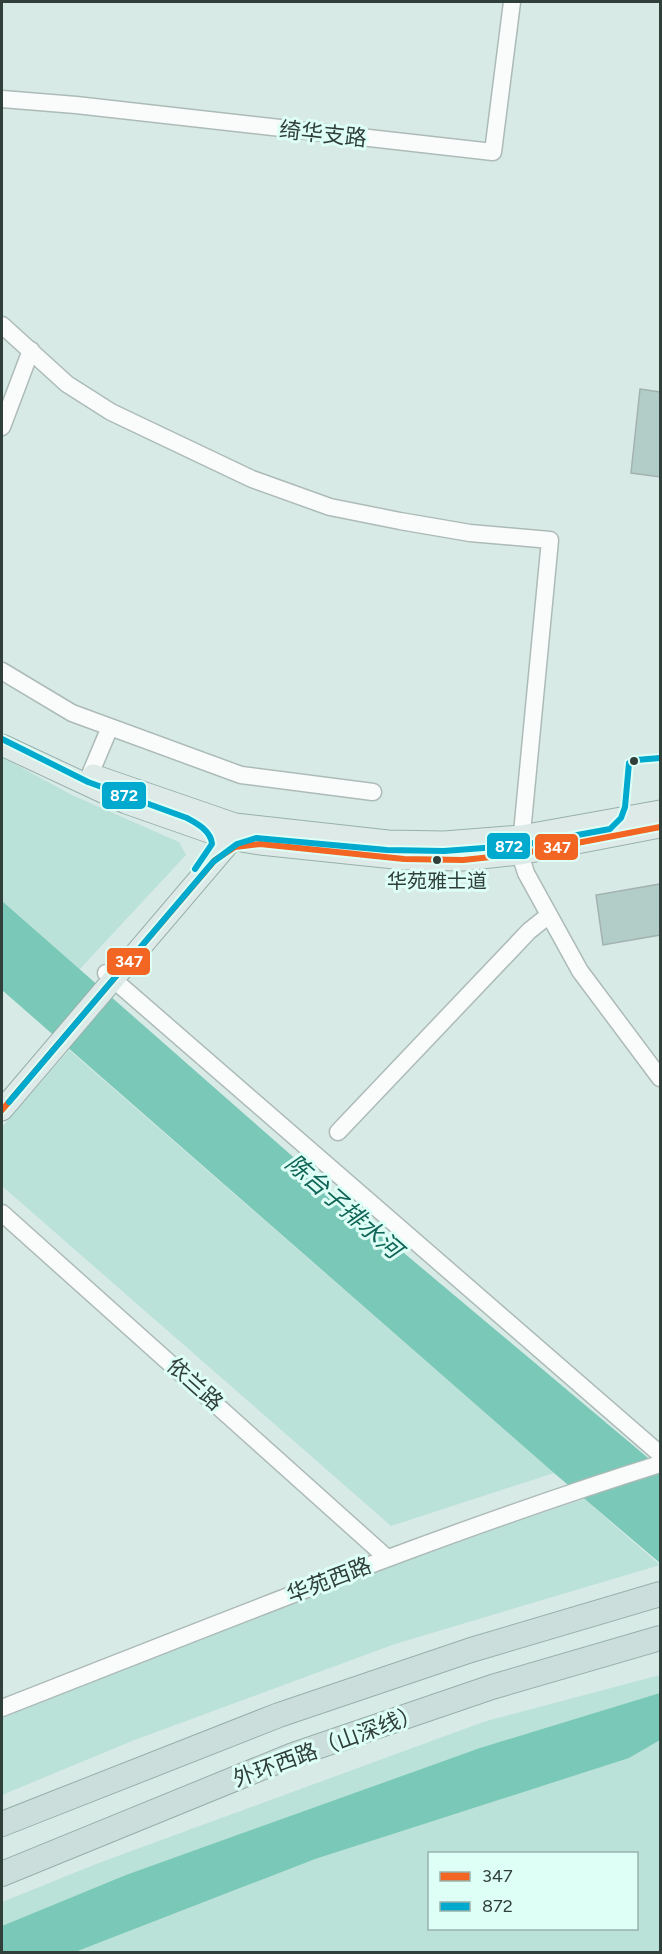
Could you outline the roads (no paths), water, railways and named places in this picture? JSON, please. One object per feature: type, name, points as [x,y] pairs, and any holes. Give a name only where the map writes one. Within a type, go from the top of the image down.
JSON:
[{"type":"highway","name":"外环西路（山深线）","points":[[2,1824],[279,1715],[471,1650],[660,1594]]},
{"type":"highway","name":"外环西路（山深线）","points":[[2,1874],[293,1755],[492,1687],[660,1638]]},
{"type":"main road","points":[[2,729],[88,780],[191,810],[224,842]]},
{"type":"main road","points":[[2,745],[88,780],[224,842],[263,836],[404,859],[463,860],[660,811]]},
{"type":"main road","points":[[520,845],[660,827]]},
{"type":"main road","points":[[2,1096],[49,1047],[224,842]]},
{"type":"main road","points":[[2,1110],[49,1047]]},
{"type":"street","name":"绮华支路","points":[[2,99],[76,105],[494,152],[512,2]]},
{"type":"street","points":[[2,325],[66,384],[111,412],[191,452],[260,482],[330,507],[470,533],[550,540],[520,845],[526,873],[580,971],[660,1078]]},
{"type":"street","points":[[2,427],[31,350]]},
{"type":"street","points":[[2,670],[72,713],[241,775],[373,792]]},
{"type":"street","points":[[88,780],[110,727]]},
{"type":"street","points":[[338,1132],[530,931],[549,915]]},
{"type":"street","points":[[108,978],[660,1454]]},
{"type":"street","name":"依兰路","points":[[2,1213],[386,1557]]},
{"type":"street","name":"华苑西路","points":[[2,1708],[386,1557],[551,1498],[660,1464]]},
{"type":"water","name":"陈台子排水河","points":[[2,901],[373,1227],[660,1468],[660,1563],[2,990]]},
{"type":"water","points":[[660,1693],[660,1740],[629,1758],[315,1859],[75,1952],[2,1952],[2,1926],[126,1875],[480,1748]]},
{"type":"place","name":"华苑雅士道","points":[[437,860]]}]
